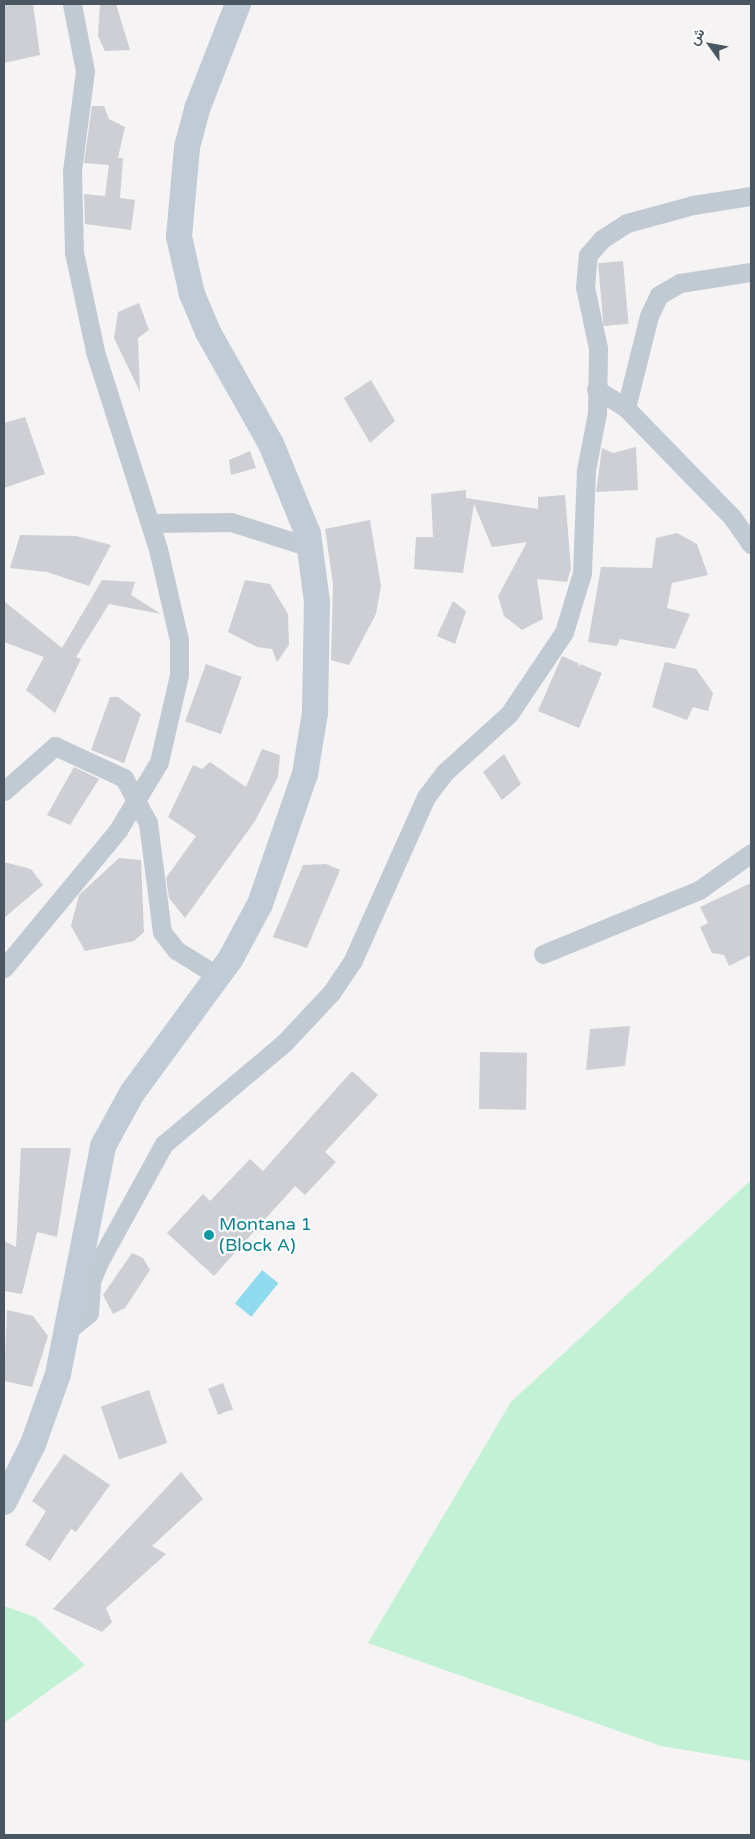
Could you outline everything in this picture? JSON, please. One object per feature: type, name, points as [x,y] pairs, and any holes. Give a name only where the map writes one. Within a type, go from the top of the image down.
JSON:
[{"type":"main road","points":[[4,1502],[48,1404],[67,1331],[103,1146],[132,1093],[218,976],[260,904],[304,774],[315,713],[317,602],[310,547],[271,444],[208,332],[192,294],[179,237],[181,181],[190,137],[238,4]]},
{"type":"street","points":[[4,968],[85,872],[137,799],[159,762],[179,675],[179,640],[150,523],[95,351],[74,252],[70,220],[72,171],[85,71],[72,4]]},
{"type":"street","points":[[67,1331],[89,1313],[91,1280],[164,1144],[284,1043],[331,993],[353,960],[426,797],[445,772],[509,714],[564,632],[582,573],[585,487],[596,389],[598,348],[584,270],[595,246],[627,223],[693,205],[751,196]]},
{"type":"street","points":[[626,408],[649,316],[659,295],[680,283],[751,272]]},
{"type":"street","points":[[596,389],[626,408],[732,517],[751,544]]},
{"type":"street","points":[[150,523],[230,522],[310,547]]},
{"type":"street","points":[[4,791],[55,746],[124,778],[137,799],[148,823],[162,932],[176,950],[218,976]]},
{"type":"street","points":[[543,954],[699,890],[751,853]]},
{"type":"green space","points":[[751,1180],[751,1761],[661,1746],[368,1643],[511,1402]]},
{"type":"green space","points":[[4,1606],[35,1617],[85,1665],[4,1723]]},
{"type":"water","points":[[262,1270],[278,1283],[251,1317],[235,1303]]},
{"type":"building","points":[[4,4],[33,4],[40,55],[4,63]]},
{"type":"building","points":[[100,4],[116,4],[130,50],[105,51],[98,36]]},
{"type":"building","points":[[92,106],[104,106],[109,119],[125,127],[118,158],[123,158],[120,198],[135,200],[131,230],[85,224],[84,194],[105,196],[109,165],[84,163]]},
{"type":"building","points":[[623,261],[628,324],[604,326],[598,263]]},
{"type":"building","points":[[139,303],[149,330],[138,338],[140,392],[114,338],[118,312]]},
{"type":"building","points":[[371,380],[395,421],[370,443],[344,398]]},
{"type":"building","points":[[25,417],[45,474],[4,488],[4,423]]},
{"type":"building","points":[[636,447],[638,490],[596,492],[602,448],[613,453]]},
{"type":"building","points":[[250,451],[256,468],[231,475],[229,460]]},
{"type":"building","points":[[466,490],[466,498],[538,509],[538,497],[565,495],[571,569],[567,582],[537,579],[543,619],[522,630],[504,616],[498,596],[527,542],[492,547],[474,504],[463,573],[414,569],[416,537],[433,537],[431,494]]},
{"type":"building","points":[[370,520],[381,586],[376,614],[349,665],[331,660],[333,584],[325,529]]},
{"type":"building","points":[[677,533],[697,544],[708,575],[672,583],[667,608],[690,614],[675,649],[620,639],[617,646],[588,642],[601,567],[652,568],[656,538]]},
{"type":"building","points":[[20,535],[76,536],[111,545],[89,586],[47,572],[10,568]]},
{"type":"building","points":[[102,580],[135,582],[131,595],[161,614],[109,604],[76,657],[81,659],[55,713],[26,690],[44,657],[4,642],[4,601],[62,648]]},
{"type":"building","points":[[245,580],[270,584],[288,614],[289,645],[277,662],[272,649],[257,647],[228,632]]},
{"type":"building","points":[[453,601],[466,611],[455,644],[437,636]]},
{"type":"building","points":[[562,656],[578,663],[579,668],[580,664],[602,673],[579,728],[538,711]]},
{"type":"building","points":[[665,662],[696,669],[713,693],[708,711],[693,707],[687,720],[652,707]]},
{"type":"building","points":[[206,664],[242,677],[221,734],[185,721]]},
{"type":"building","points":[[110,697],[118,697],[141,714],[124,763],[91,750]]},
{"type":"building","points":[[262,749],[280,755],[278,777],[255,821],[185,918],[169,898],[166,878],[196,836],[168,817],[193,765],[202,769],[210,762],[246,787]]},
{"type":"building","points":[[504,754],[521,784],[502,800],[483,772]]},
{"type":"building","points":[[74,767],[99,779],[70,825],[47,815]]},
{"type":"building","points":[[119,858],[141,860],[144,932],[134,941],[85,951],[71,926],[79,895]]},
{"type":"building","points":[[4,862],[31,869],[43,885],[4,918]]},
{"type":"building","points":[[326,864],[340,870],[307,948],[273,937],[303,865]]},
{"type":"building","points":[[751,883],[751,955],[729,966],[724,955],[712,953],[700,927],[708,923],[700,907]]},
{"type":"building","points":[[630,1026],[625,1066],[586,1070],[590,1029]]},
{"type":"building","points":[[480,1052],[527,1053],[526,1110],[479,1109]]},
{"type":"building","points":[[352,1071],[378,1095],[325,1152],[336,1162],[305,1195],[295,1186],[214,1276],[167,1233],[203,1194],[210,1201],[250,1159],[263,1171]]},
{"type":"building","points":[[21,1148],[71,1148],[57,1237],[37,1232],[22,1294],[4,1291],[4,1241],[16,1247]]},
{"type":"building","points":[[132,1253],[143,1258],[150,1270],[125,1308],[113,1314],[103,1295]]},
{"type":"building","points":[[7,1310],[33,1316],[48,1336],[32,1387],[4,1381]]},
{"type":"building","points":[[223,1383],[233,1409],[218,1415],[208,1389]]},
{"type":"building","points":[[149,1390],[167,1443],[119,1460],[101,1407]]},
{"type":"building","points":[[64,1454],[110,1485],[76,1532],[71,1529],[50,1561],[25,1545],[46,1511],[32,1501]]},
{"type":"building","points":[[181,1472],[203,1499],[152,1546],[166,1554],[106,1608],[112,1622],[102,1632],[53,1609]]},
{"type":"place","name":"Montana 1 (Block A)","points":[[209,1235]]}]
